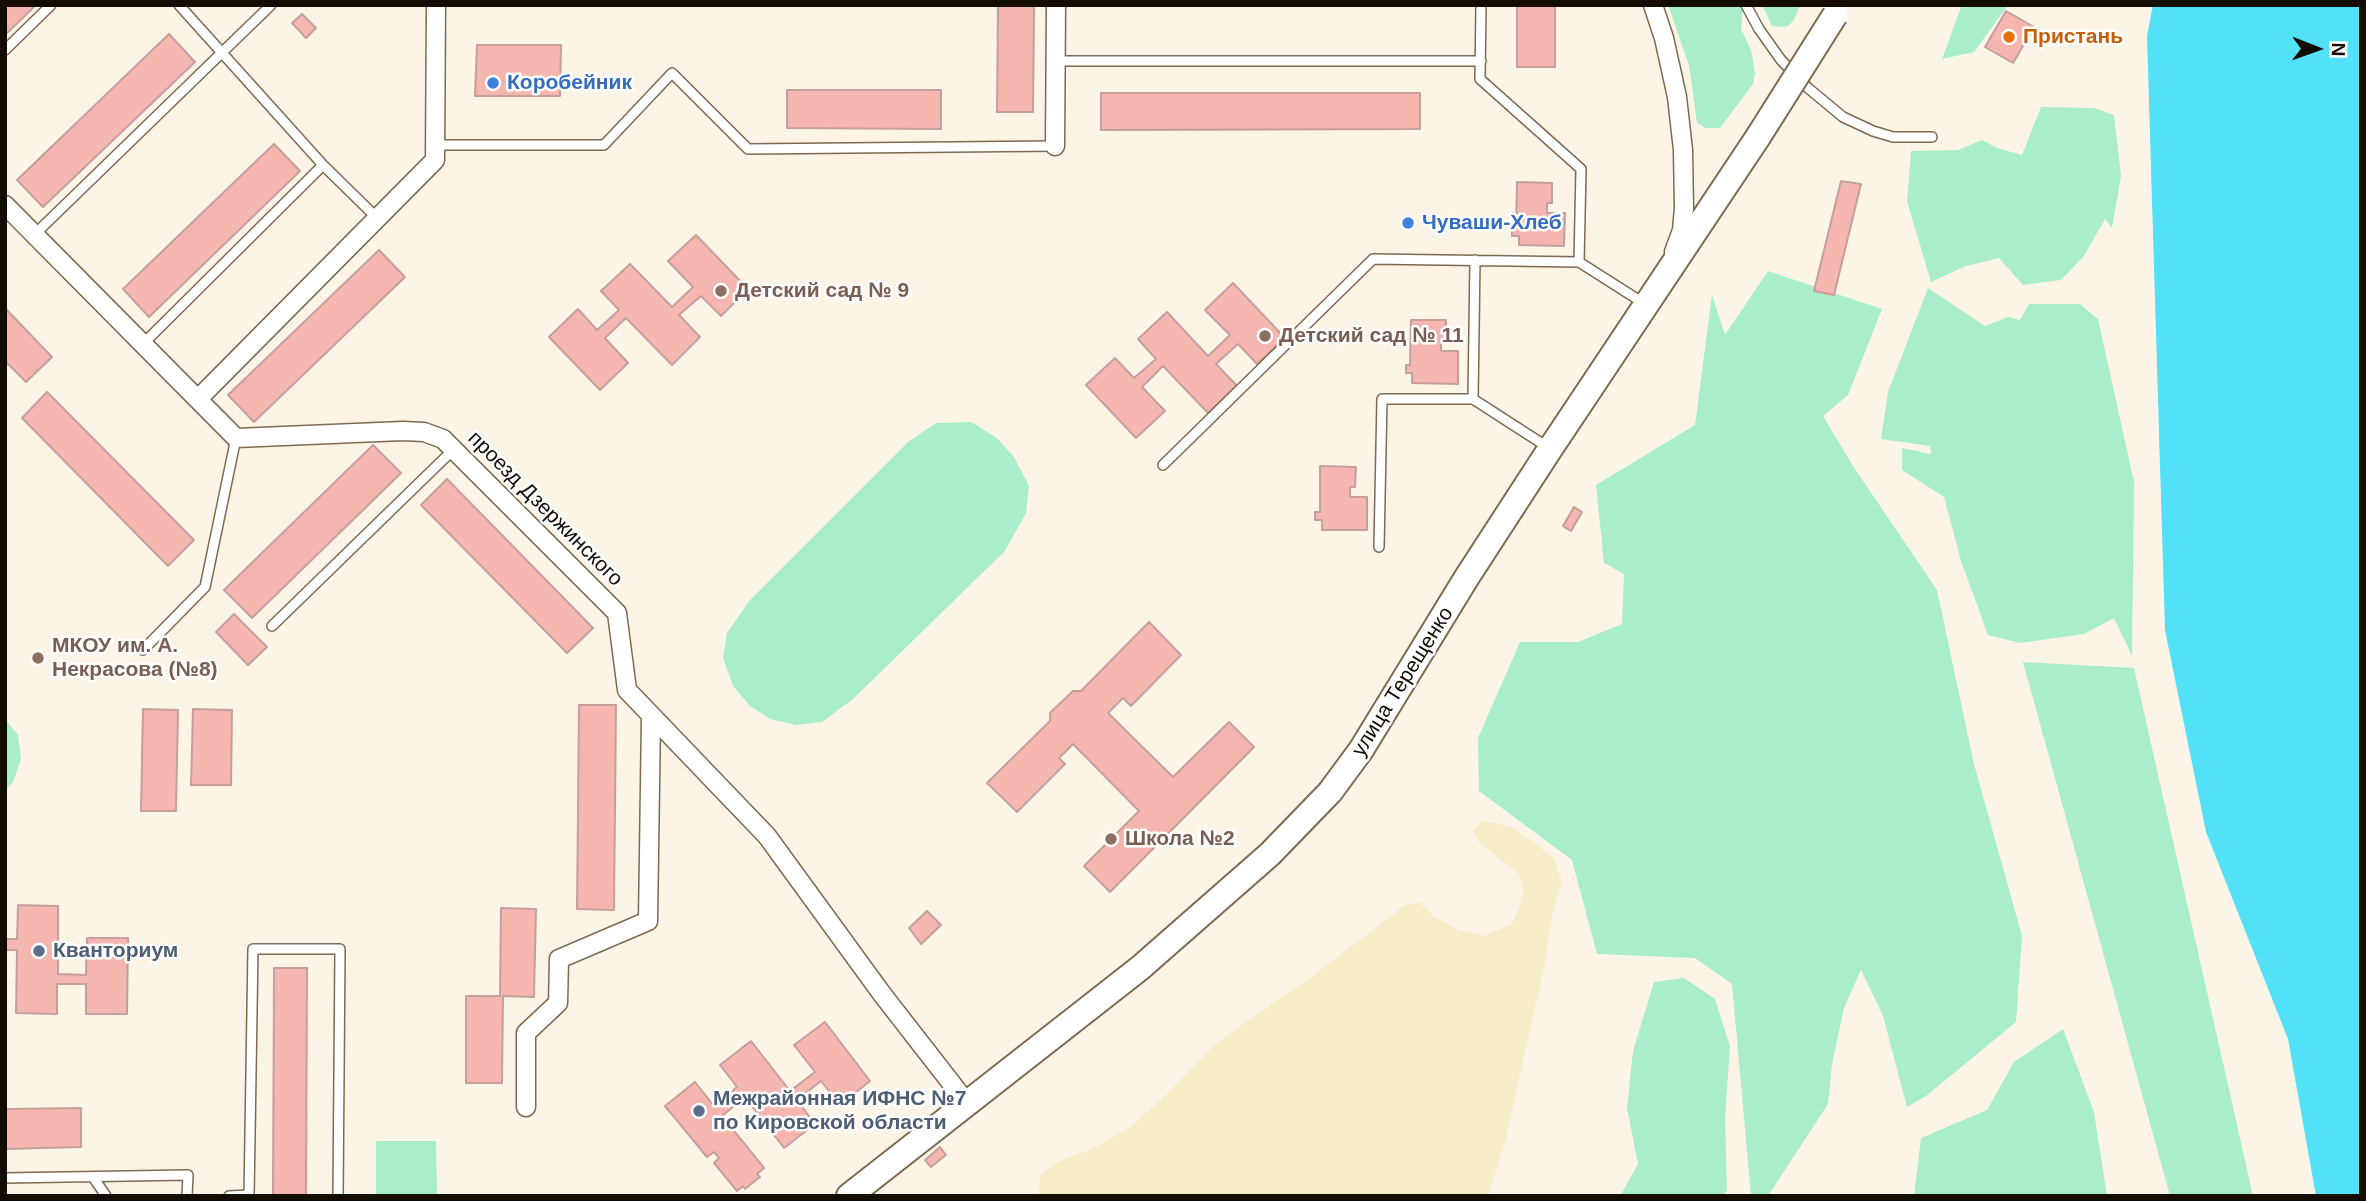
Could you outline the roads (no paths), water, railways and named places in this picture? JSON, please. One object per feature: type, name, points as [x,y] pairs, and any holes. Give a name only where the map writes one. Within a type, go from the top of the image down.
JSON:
[{"type":"street","points":[[198,399],[435,160],[436,5]]},
{"type":"street","points":[[1055,146],[1056,5]]},
{"type":"street","name":"улица Терещенко","points":[[849,1196],[1140,968],[1270,854],[1330,792],[1362,750],[1467,577],[1668,271],[1682,230],[1685,182],[1677,97],[1664,38],[1653,5]]},
{"type":"street","points":[[1668,271],[1758,137],[1838,10]]},
{"type":"street","points":[[5,205],[236,438]]},
{"type":"street","name":"проезд Дзержинского","points":[[236,438],[424,432],[443,439],[617,613],[627,690],[767,836],[882,995],[967,1102]]},
{"type":"street","points":[[526,1107],[526,1033],[558,1003],[559,959],[648,921],[651,717]]},
{"type":"lane","points":[[5,50],[51,5]]},
{"type":"lane","points":[[179,5],[323,165],[377,218]]},
{"type":"lane","points":[[34,234],[271,5]]},
{"type":"lane","points":[[1481,5],[1480,79],[1581,169],[1579,262]]},
{"type":"lane","points":[[1746,5],[1781,60],[1808,88],[1843,117],[1894,137],[1932,137]]},
{"type":"lane","points":[[1055,61],[1481,61]]},
{"type":"lane","points":[[435,145],[604,145],[672,73],[748,149],[1055,146]]},
{"type":"lane","points":[[143,344],[323,165]]},
{"type":"lane","points":[[1163,465],[1373,259],[1579,262],[1646,305]]},
{"type":"lane","points":[[1473,399],[1475,260]]},
{"type":"lane","points":[[1379,547],[1382,399],[1473,399],[1550,449]]},
{"type":"lane","points":[[143,650],[205,587],[236,438]]},
{"type":"lane","points":[[271,626],[453,450]]},
{"type":"lane","points":[[229,1196],[249,1195],[253,949],[340,949],[338,1196]]},
{"type":"lane","points":[[5,1178],[188,1175],[187,1196]]},
{"type":"lane","points":[[93,1177],[106,1196]]},
{"type":"water","points":[[2153,5],[2361,5],[2361,1196],[2316,1196],[2288,1039],[2206,832],[2165,630],[2147,36]]},
{"type":"place","name":"Пристань","points":[[2009,37]]},
{"type":"place","name":"Коробейник","points":[[493,83]]},
{"type":"place","name":"Чуваши-Хлеб","points":[[1408,223]]},
{"type":"place","name":"Детский сад № 9","points":[[721,291]]},
{"type":"place","name":"Детский сад № 11","points":[[1265,336]]},
{"type":"place","name":"МКОУ им. А. Некрасова (№8)","points":[[38,658]]},
{"type":"place","name":"Школа №2","points":[[1111,839]]},
{"type":"place","name":"Кванториум","points":[[39,951]]},
{"type":"place","name":"Межрайонная ИФНС №7 по Кировской области","points":[[699,1111]]}]
